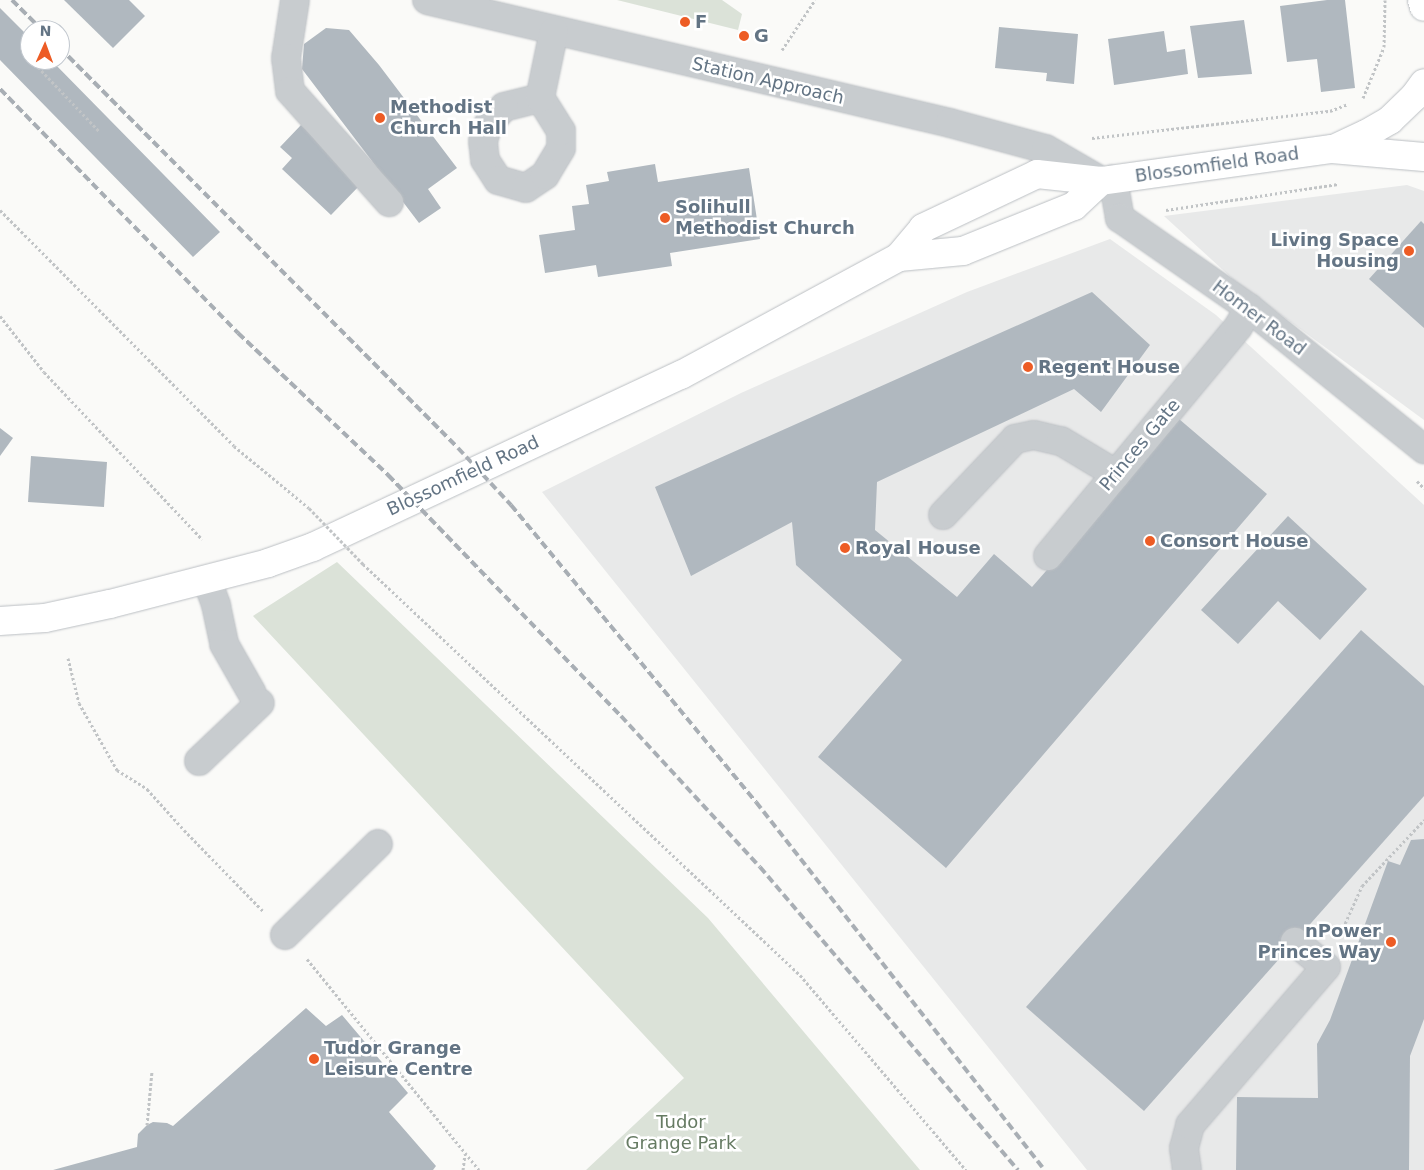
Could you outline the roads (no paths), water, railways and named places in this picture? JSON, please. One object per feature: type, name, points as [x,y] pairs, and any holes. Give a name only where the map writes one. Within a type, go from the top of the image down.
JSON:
[{"type":"main road","points":[[1422,0],[1424,7]]},
{"type":"main road","name":"Blossomfield Road","points":[[1332,149],[1366,134],[1390,120],[1414,97],[1424,83]]},
{"type":"main road","name":"Blossomfield Road","points":[[899,258],[923,228],[1037,174],[1107,180],[1332,149],[1424,157]]},
{"type":"main road","name":"Blossomfield Road","points":[[0,621],[45,618],[207,580],[268,563],[313,547],[435,488],[681,375],[899,258],[962,251],[1074,206],[1107,180]]},
{"type":"street","points":[[295,0],[286,58],[290,91],[389,202]]},
{"type":"street","name":"Station Approach","points":[[428,0],[950,124],[1046,149],[1107,180]]},
{"type":"street","points":[[540,98],[554,31]]},
{"type":"street","name":"Homer Road","points":[[1107,180],[1120,218],[1249,308],[1424,450]]},
{"type":"street","name":"Princes Gate","points":[[1048,556],[1238,327],[1249,308]]},
{"type":"street","points":[[943,514],[1015,439],[1034,435],[1061,441],[1116,474]]},
{"type":"street","points":[[198,761],[256,698],[224,644],[216,605],[207,580]]},
{"type":"street","points":[[285,935],[378,844]]},
{"type":"street","points":[[1187,1170],[1184,1148],[1190,1125],[1326,967],[1295,942]]},
{"type":"railway","points":[[12,0],[32,20]]},
{"type":"railway","points":[[70,58],[458,448],[511,505],[756,802],[1045,1170]]},
{"type":"railway","points":[[0,89],[238,333],[388,475],[621,716],[760,867],[1018,1170]]},
{"type":"place","name":"F","points":[[685,22]]},
{"type":"place","name":"G","points":[[744,36]]},
{"type":"place","name":"Methodist Church Hall","points":[[380,118]]},
{"type":"place","name":"Solihull Methodist Church","points":[[665,218]]},
{"type":"place","name":"Living Space Housing","points":[[1409,251]]},
{"type":"place","name":"Regent House","points":[[1028,367]]},
{"type":"place","name":"Consort House","points":[[1150,541]]},
{"type":"place","name":"Royal House","points":[[845,548]]},
{"type":"place","name":"nPower Princes Way","points":[[1391,942]]},
{"type":"place","name":"Tudor Grange Leisure Centre","points":[[314,1059]]},
{"type":"park label","name":"Tudor Grange Park","points":[[681,1133]]}]
